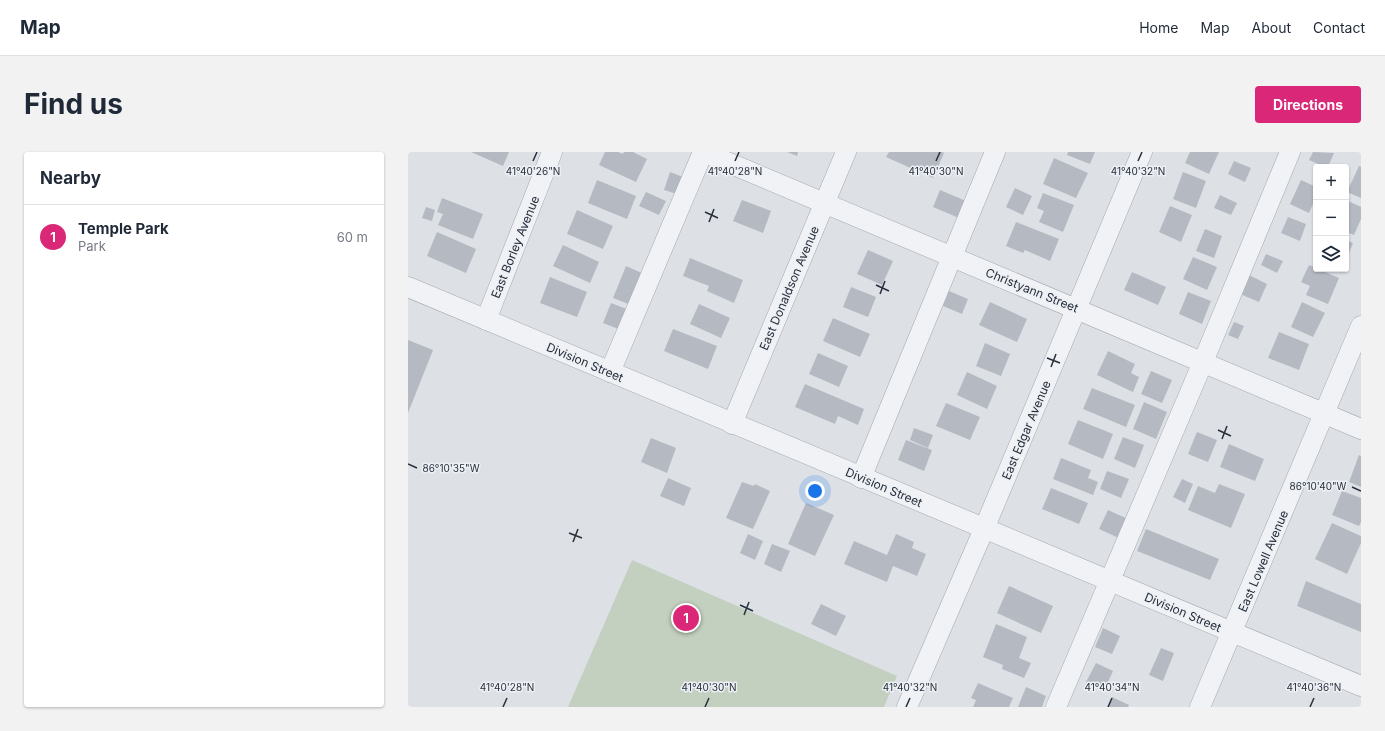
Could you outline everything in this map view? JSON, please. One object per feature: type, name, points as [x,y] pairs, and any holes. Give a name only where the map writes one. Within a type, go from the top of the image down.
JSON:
[{"type":"street","name":"East Borley Avenue","points":[[486,320],[552,152]]},
{"type":"street","name":"Christyann Street","points":[[703,152],[1361,428]]},
{"type":"street","points":[[610,372],[703,152]]},
{"type":"street","name":"East Donaldson Avenue","points":[[732,424],[846,152]]},
{"type":"street","points":[[860,478],[995,152]]},
{"type":"street","name":"East Edgar Avenue","points":[[907,707],[984,529],[1142,152]]},
{"type":"street","points":[[1056,707],[1203,362],[1290,152]]},
{"type":"street","name":"Division Street","points":[[408,287],[860,478],[1361,686]]},
{"type":"street","name":"East Lowell Avenue","points":[[1200,707],[1361,326]]},
{"type":"green space","points":[[632,560],[897,676],[884,707],[568,707]]},
{"type":"building","points":[[471,152],[509,152],[503,166]]},
{"type":"building","points":[[605,152],[618,152],[623,154],[624,152],[633,152],[647,159],[636,182],[599,165]]},
{"type":"building","points":[[787,152],[798,152],[797,156]]},
{"type":"building","points":[[889,152],[944,153],[933,178],[886,157]]},
{"type":"building","points":[[1068,152],[1095,152],[1090,164],[1067,155]]},
{"type":"building","points":[[1190,152],[1219,152],[1209,174],[1185,163]]},
{"type":"building","points":[[1313,152],[1334,153],[1329,164],[1318,164],[1309,160]]},
{"type":"building","points":[[1054,158],[1088,173],[1076,198],[1043,184]]},
{"type":"building","points":[[1234,161],[1251,168],[1245,182],[1228,174]]},
{"type":"building","points":[[1359,166],[1361,167],[1361,198],[1349,193],[1349,188]]},
{"type":"building","points":[[670,172],[683,177],[677,194],[664,190]]},
{"type":"building","points":[[1183,172],[1206,181],[1196,208],[1173,199]]},
{"type":"building","points":[[597,180],[636,196],[627,219],[588,203]]},
{"type":"building","points":[[1301,180],[1313,186],[1313,204],[1309,213],[1290,204]]},
{"type":"building","points":[[1015,188],[1032,196],[1023,215],[1006,207]]},
{"type":"building","points":[[940,190],[966,201],[959,218],[933,207]]},
{"type":"building","points":[[646,192],[666,201],[659,215],[639,206]]},
{"type":"building","points":[[1043,193],[1074,205],[1063,232],[1039,222],[1044,211],[1037,208]]},
{"type":"building","points":[[1220,195],[1237,203],[1231,215],[1214,208]]},
{"type":"building","points":[[442,198],[483,214],[473,239],[438,225],[443,214],[437,212]]},
{"type":"building","points":[[742,200],[771,211],[763,233],[733,221]]},
{"type":"building","points":[[1349,201],[1361,207],[1361,219],[1354,235],[1349,233]]},
{"type":"building","points":[[1170,206],[1192,215],[1181,242],[1159,232]]},
{"type":"building","points":[[426,207],[435,210],[432,221],[422,218]]},
{"type":"building","points":[[577,210],[613,226],[603,249],[567,234]]},
{"type":"building","points":[[1288,217],[1306,224],[1300,241],[1281,233]]},
{"type":"building","points":[[1016,222],[1059,239],[1050,261],[1025,250],[1023,253],[1006,246]]},
{"type":"building","points":[[1205,229],[1222,236],[1214,258],[1196,251]]},
{"type":"building","points":[[437,232],[476,249],[466,273],[427,256]]},
{"type":"building","points":[[1349,241],[1353,243],[1349,253]]},
{"type":"building","points":[[563,245],[599,262],[590,283],[553,266]]},
{"type":"building","points":[[868,250],[893,261],[882,285],[857,274]]},
{"type":"building","points":[[1266,254],[1283,261],[1277,273],[1261,265]]},
{"type":"building","points":[[1193,257],[1217,267],[1207,290],[1183,279]]},
{"type":"building","points":[[690,258],[743,280],[734,303],[707,291],[709,286],[683,276]]},
{"type":"building","points":[[1309,265],[1313,267],[1313,272],[1325,272],[1339,278],[1328,304],[1306,295],[1310,286],[1301,282]]},
{"type":"building","points":[[626,266],[644,274],[631,305],[613,298]]},
{"type":"building","points":[[1132,272],[1166,287],[1158,305],[1124,290]]},
{"type":"building","points":[[1249,275],[1267,284],[1259,302],[1240,294]]},
{"type":"building","points":[[550,277],[587,292],[577,317],[540,303]]},
{"type":"building","points":[[851,287],[876,297],[868,317],[843,307]]},
{"type":"building","points":[[949,291],[968,299],[962,314],[943,306]]},
{"type":"building","points":[[1188,292],[1211,301],[1202,324],[1179,314]]},
{"type":"building","points":[[990,302],[1027,319],[1017,342],[979,325]]},
{"type":"building","points":[[1302,302],[1325,313],[1313,337],[1291,327]]},
{"type":"building","points":[[611,303],[629,310],[621,330],[603,323]]},
{"type":"building","points":[[699,304],[730,318],[721,338],[690,324]]},
{"type":"building","points":[[833,318],[870,334],[860,357],[823,341]]},
{"type":"building","points":[[1234,322],[1244,326],[1238,339],[1228,335]]},
{"type":"building","points":[[673,329],[717,346],[708,369],[664,351]]},
{"type":"building","points":[[1279,332],[1309,344],[1299,370],[1268,358]]},
{"type":"building","points":[[408,340],[433,350],[408,413]]},
{"type":"building","points":[[985,343],[1010,354],[1001,376],[976,366]]},
{"type":"building","points":[[1108,351],[1135,364],[1131,373],[1139,377],[1133,392],[1097,375]]},
{"type":"building","points":[[818,353],[848,366],[839,387],[809,374]]},
{"type":"building","points":[[1151,371],[1172,380],[1162,403],[1141,394]]},
{"type":"building","points":[[967,372],[997,386],[987,409],[957,395]]},
{"type":"building","points":[[805,384],[864,409],[858,425],[838,416],[835,424],[795,407]]},
{"type":"building","points":[[1092,388],[1135,405],[1126,427],[1083,409]]},
{"type":"building","points":[[1144,402],[1167,412],[1156,439],[1133,429]]},
{"type":"building","points":[[946,403],[980,417],[970,440],[936,426]]},
{"type":"building","points":[[1078,420],[1113,434],[1103,459],[1068,444]]},
{"type":"building","points":[[914,428],[933,435],[928,448],[910,440]]},
{"type":"building","points":[[1197,432],[1217,440],[1208,462],[1188,454]]},
{"type":"building","points":[[1123,437],[1144,445],[1135,468],[1114,459]]},
{"type":"building","points":[[651,438],[676,448],[667,473],[641,462]]},
{"type":"building","points":[[906,440],[932,450],[924,471],[898,460]]},
{"type":"building","points":[[1229,444],[1264,459],[1255,481],[1220,467]]},
{"type":"building","points":[[1359,455],[1361,456],[1361,487],[1349,482]]},
{"type":"building","points":[[1061,458],[1091,470],[1088,478],[1098,482],[1093,495],[1053,479]]},
{"type":"building","points":[[1107,471],[1129,479],[1121,498],[1100,489]]},
{"type":"building","points":[[668,478],[691,488],[684,506],[660,496]]},
{"type":"building","points":[[1182,479],[1193,484],[1185,503],[1173,497]]},
{"type":"building","points":[[742,482],[754,486],[755,484],[770,491],[753,529],[726,518]]},
{"type":"building","points":[[1219,484],[1245,494],[1231,528],[1188,510],[1198,486],[1215,493]]},
{"type":"building","points":[[1051,488],[1088,503],[1079,524],[1042,509]]},
{"type":"building","points":[[1342,491],[1361,498],[1361,522],[1359,526],[1332,515]]},
{"type":"building","points":[[806,503],[834,515],[815,556],[788,544]]},
{"type":"building","points":[[1108,510],[1130,520],[1121,539],[1099,529]]},
{"type":"building","points":[[1332,523],[1361,536],[1361,543],[1347,574],[1315,559]]},
{"type":"building","points":[[1146,529],[1219,559],[1210,580],[1137,551]]},
{"type":"building","points":[[748,534],[763,541],[755,560],[740,553]]},
{"type":"building","points":[[896,534],[914,542],[912,548],[926,554],[917,576],[893,566],[887,582],[844,564],[854,541],[887,555]]},
{"type":"building","points":[[772,544],[790,551],[781,572],[764,564]]},
{"type":"building","points":[[1306,581],[1361,604],[1361,632],[1297,606]]},
{"type":"building","points":[[1009,586],[1053,606],[1041,633],[997,613]]},
{"type":"building","points":[[821,604],[846,616],[836,636],[811,624]]},
{"type":"building","points":[[996,624],[1027,637],[1019,658],[1031,663],[1024,678],[1002,669],[1003,665],[983,657]]},
{"type":"building","points":[[1103,628],[1120,636],[1112,654],[1095,647]]},
{"type":"building","points":[[1161,648],[1174,653],[1163,681],[1149,675]]},
{"type":"building","points":[[1096,663],[1113,671],[1104,691],[1086,682]]},
{"type":"building","points":[[978,683],[1013,698],[1009,707],[973,707],[976,700],[971,698]]},
{"type":"building","points":[[1026,687],[1046,696],[1042,707],[1018,707]]},
{"type":"building","points":[[1112,697],[1129,705],[1128,707],[1108,707]]},
{"type":"place","name":"Temple Park","points":[[686,618]]}]
